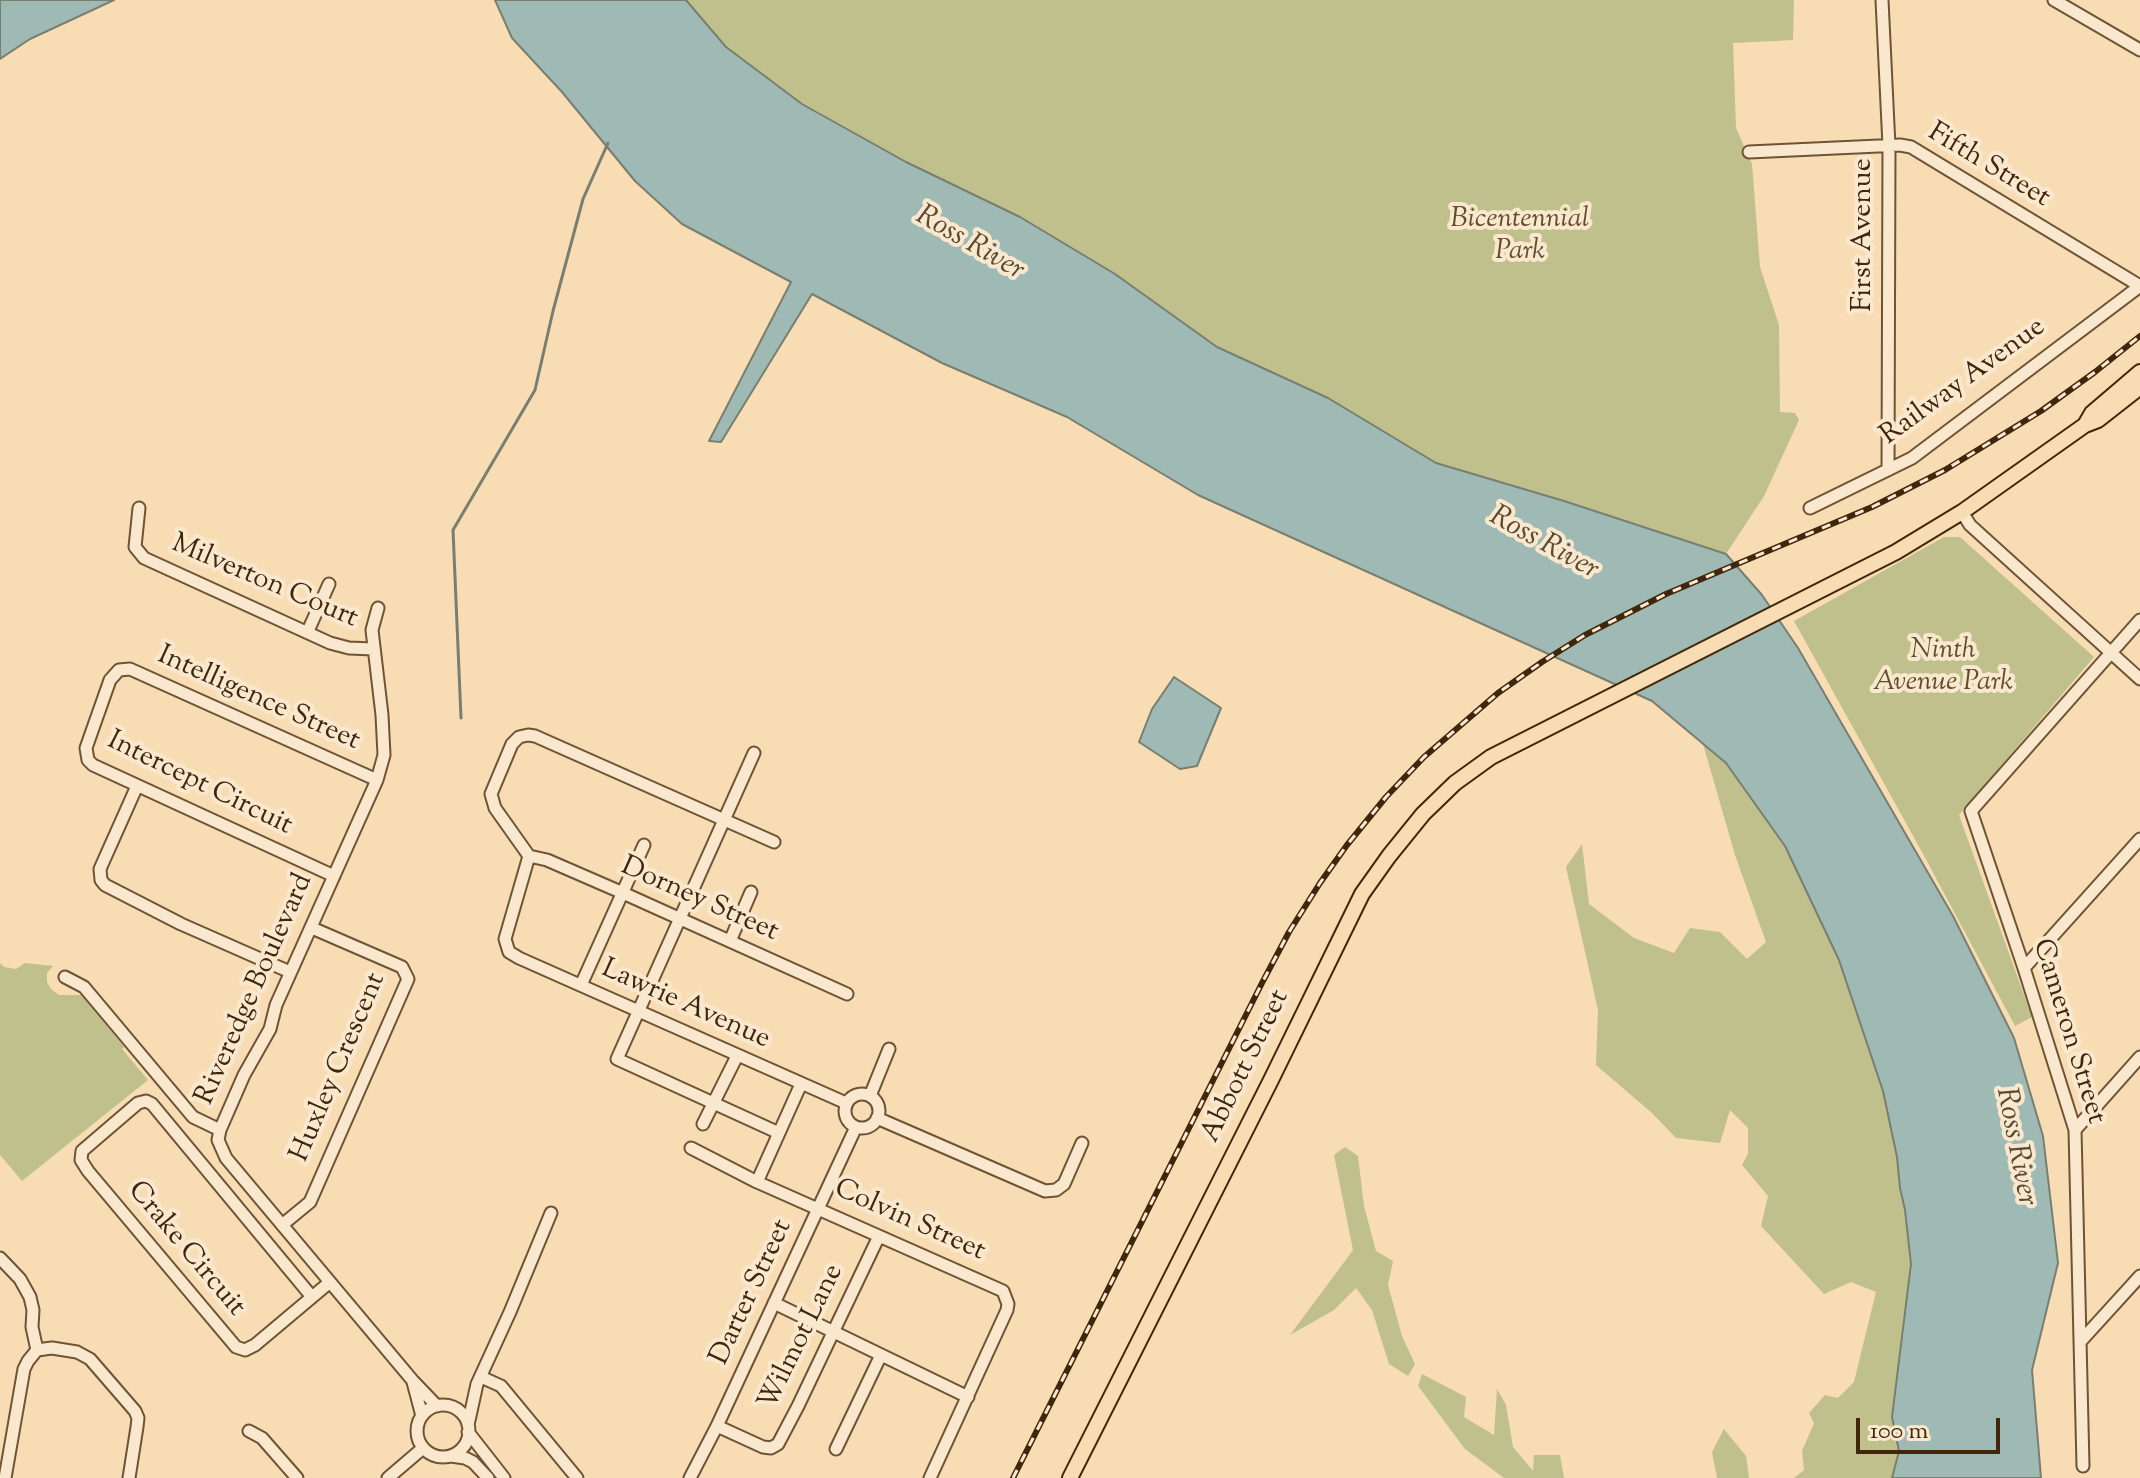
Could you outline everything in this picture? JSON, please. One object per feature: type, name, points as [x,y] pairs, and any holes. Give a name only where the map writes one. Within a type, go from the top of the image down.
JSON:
[{"type":"main road","points":[[2085,425],[2092,413],[2140,372]]},
{"type":"main road","points":[[1962,512],[2085,425],[2098,420],[2140,387]]},
{"type":"main road","name":"Abbott Street","points":[[1070,1478],[1362,894],[1423,814],[1455,783],[1491,757],[1896,552],[1962,512]]},
{"type":"street","name":"First Avenue","points":[[1882,0],[1889,146],[1888,470]]},
{"type":"street","points":[[2054,0],[2140,50]]},
{"type":"street","name":"Fifth Street","points":[[1749,152],[1900,145],[1921,152],[2140,286]]},
{"type":"street","name":"Railway Avenue","points":[[1810,508],[1912,458],[2140,286]]},
{"type":"street","name":"Milverton Court","points":[[139,508],[134,542],[144,558],[340,647],[373,649]]},
{"type":"street","points":[[1962,512],[1970,525],[2140,679]]},
{"type":"street","points":[[308,631],[329,584]]},
{"type":"street","name":"Riveredge Boulevard","points":[[378,608],[372,630],[384,755],[377,780],[290,972],[270,1029],[244,1075],[218,1140],[226,1158],[437,1406]]},
{"type":"street","points":[[2111,652],[2140,620]]},
{"type":"street","name":"Cameron Street","points":[[2083,1466],[2075,1130],[1971,811],[2111,652]]},
{"type":"street","name":"Intelligence Street","points":[[119,670],[130,669],[377,780]]},
{"type":"street","name":"Intercept Circuit","points":[[119,670],[110,680],[86,748],[88,760],[93,765],[334,876]]},
{"type":"street","points":[[529,856],[495,808],[491,794],[512,744],[523,735],[535,736],[774,842]]},
{"type":"street","points":[[754,753],[617,1059],[779,1133]]},
{"type":"street","points":[[137,786],[100,869],[105,885],[181,924],[290,972]]},
{"type":"street","points":[[2024,968],[2140,839]]},
{"type":"street","points":[[581,985],[644,845]]},
{"type":"street","name":"Dorney Street","points":[[529,856],[547,860],[847,994]]},
{"type":"street","name":"Lawrie Avenue","points":[[529,856],[506,933],[507,948],[519,958],[846,1103]]},
{"type":"street","points":[[730,941],[751,892]]},
{"type":"street","name":"Huxley Crescent","points":[[282,1225],[310,1202],[408,979],[402,967],[312,928]]},
{"type":"street","points":[[65,977],[84,987],[193,1117],[220,1130]]},
{"type":"street","points":[[870,1096],[889,1049]]},
{"type":"street","points":[[703,1124],[737,1056]]},
{"type":"street","points":[[2075,1130],[2140,1057]]},
{"type":"street","points":[[757,1182],[801,1084]]},
{"type":"street","points":[[859,1094],[870,1096],[878,1105],[877,1118],[872,1125],[856,1127],[847,1120],[846,1103],[859,1094]]},
{"type":"street","name":"Crake Circuit","points":[[312,1297],[155,1107],[146,1101],[133,1106],[82,1151],[81,1160],[88,1171],[231,1343],[240,1349],[250,1349],[330,1282]]},
{"type":"street","points":[[877,1118],[1045,1191],[1056,1190],[1064,1184],[1082,1143]]},
{"type":"street","name":"Darter Street","points":[[690,1478],[856,1127]]},
{"type":"street","name":"Colvin Street","points":[[691,1148],[757,1182],[997,1287],[1006,1297],[1007,1310],[968,1397]]},
{"type":"street","points":[[451,1456],[464,1447],[479,1380],[551,1213]]},
{"type":"street","name":"Wilmot Lane","points":[[717,1426],[763,1447],[771,1448],[778,1444],[879,1236]]},
{"type":"street","points":[[0,1258],[20,1279],[30,1297],[37,1350]]},
{"type":"street","points":[[2080,1342],[2140,1276]]},
{"type":"street","points":[[774,1303],[968,1397],[930,1478]]},
{"type":"street","points":[[5,1478],[24,1369],[37,1350],[52,1348],[64,1348],[90,1359],[132,1405],[138,1418],[129,1478]]},
{"type":"street","points":[[836,1449],[881,1355]]},
{"type":"street","points":[[450,1407],[465,1398],[479,1380]]},
{"type":"street","points":[[479,1380],[501,1386],[577,1478]]},
{"type":"street","name":"Riveredge Boulevard","points":[[413,1381],[422,1416]]},
{"type":"street","points":[[488,1478],[465,1458],[435,1456],[423,1448],[417,1429],[426,1412],[437,1406],[450,1407],[464,1417],[468,1429],[504,1478]]},
{"type":"street","points":[[249,1431],[262,1438],[297,1478]]},
{"type":"street","points":[[388,1478],[423,1448]]},
{"type":"green space","name":"Bicentennial Park","points":[[686,0],[1794,0],[1793,40],[1733,43],[1736,128],[1752,164],[1760,267],[1779,325],[1780,412],[1795,413],[1799,420],[1764,496],[1726,554],[1436,463],[1328,398],[1217,347],[1115,274],[1020,218],[906,162],[802,103],[726,47]]},
{"type":"green space","name":"Ninth Avenue Park","points":[[1944,537],[1960,537],[2094,657],[1959,815],[2032,1017],[2015,1026],[1794,621]]},
{"type":"green space","points":[[1703,744],[1726,763],[1785,846],[1839,960],[1883,1091],[1897,1157],[1911,1264],[1892,1417],[1899,1451],[1892,1478],[1794,1478],[1804,1470],[1802,1451],[1814,1423],[1809,1413],[1825,1395],[1838,1398],[1854,1382],[1876,1292],[1851,1282],[1824,1294],[1761,1226],[1768,1196],[1742,1165],[1748,1154],[1748,1128],[1730,1110],[1720,1143],[1676,1138],[1596,1065],[1598,1010],[1566,867],[1582,844],[1589,904],[1634,938],[1674,953],[1690,928],[1720,932],[1747,959],[1766,942],[1735,855]]},
{"type":"green space","points":[[0,963],[16,969],[25,963],[53,966],[47,973],[51,989],[59,995],[81,995],[148,1080],[22,1181],[0,1155]]},
{"type":"green space","points":[[1345,1147],[1358,1156],[1364,1206],[1376,1251],[1393,1261],[1388,1285],[1402,1336],[1415,1364],[1408,1376],[1389,1364],[1372,1310],[1356,1288],[1334,1310],[1290,1335],[1353,1250],[1334,1155]]},
{"type":"green space","points":[[1422,1374],[1466,1397],[1464,1417],[1494,1435],[1497,1389],[1506,1405],[1513,1447],[1533,1471],[1534,1455],[1560,1455],[1564,1478],[1504,1478],[1465,1449],[1418,1386]]},
{"type":"green space","points":[[1724,1429],[1746,1456],[1749,1478],[1717,1478],[1712,1452]]},
{"type":"water","points":[[0,0],[114,0],[30,39],[0,59]]},
{"type":"water","name":"Ross River","points":[[495,0],[686,0],[726,47],[802,104],[906,162],[1020,217],[1115,274],[1217,347],[1328,398],[1436,463],[1726,554],[1762,595],[1798,648],[1953,916],[2014,1038],[2043,1136],[2058,1263],[2032,1370],[2041,1478],[1892,1478],[1899,1451],[1892,1417],[1911,1264],[1897,1157],[1883,1091],[1839,960],[1785,846],[1726,763],[1652,701],[1198,495],[1067,417],[942,363],[812,294],[721,442],[709,441],[791,282],[682,224],[635,181],[562,92],[512,38]]},
{"type":"water","points":[[1174,677],[1221,708],[1197,766],[1180,769],[1139,742],[1152,709]]},
{"type":"waterway","points":[[461,718],[453,530],[535,390],[583,199],[608,143]]},
{"type":"railway","points":[[1013,1478],[1289,932],[1347,845],[1424,757],[1498,693],[1585,635],[1666,594],[1872,507],[1945,470],[2041,411],[2140,336]]}]
